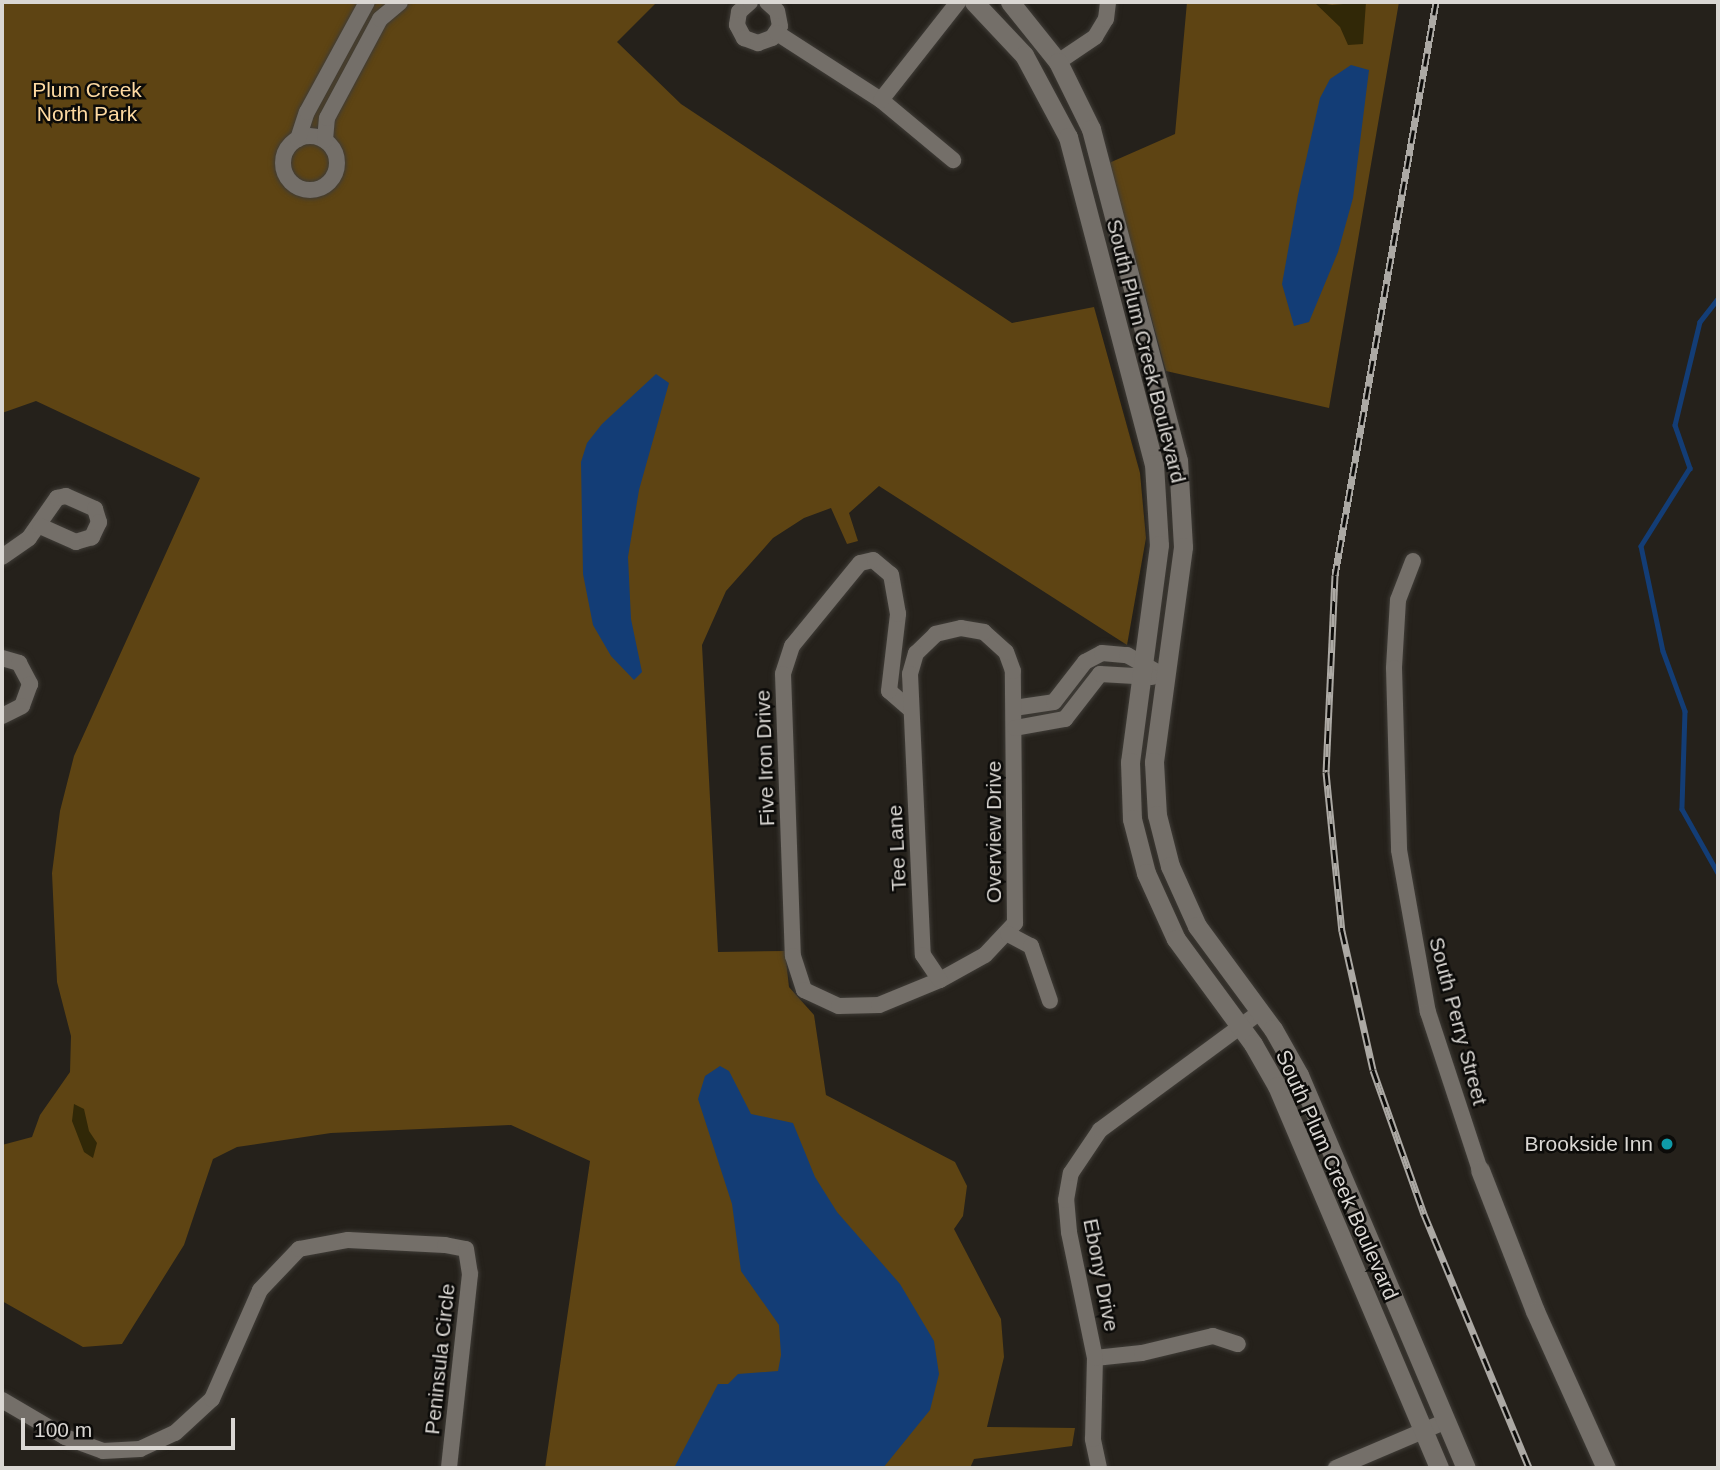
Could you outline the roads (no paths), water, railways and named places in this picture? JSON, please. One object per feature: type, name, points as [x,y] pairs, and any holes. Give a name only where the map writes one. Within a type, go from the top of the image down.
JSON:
[{"type":"street","points":[[368,2],[307,112],[298,139],[284,154],[284,173],[293,184],[310,191],[324,187],[336,172],[335,152],[325,140],[327,118],[374,30],[400,2]]},
{"type":"street","points":[[750,2],[737,17],[744,37],[758,43],[777,33]]},
{"type":"street","points":[[767,2],[780,18],[777,33]]},
{"type":"street","points":[[881,100],[958,2]]},
{"type":"street","name":"South Plum Creek Boulevard","points":[[974,2],[1024,55],[1065,128],[1148,440],[1160,527],[1140,669],[1129,789],[1146,873],[1176,939],[1240,1027],[1291,1118],[1439,1468]]},
{"type":"street","name":"South Plum Creek Boulevard","points":[[1010,2],[1058,62],[1094,138],[1178,460],[1184,537],[1154,762],[1162,841],[1197,926],[1260,1012],[1309,1097],[1465,1468]]},
{"type":"street","points":[[1058,62],[1095,37],[1106,19],[1108,2]]},
{"type":"street","points":[[777,33],[881,100],[953,160]]},
{"type":"street","points":[[298,139],[325,140]]},
{"type":"street","points":[[2,557],[40,526]]},
{"type":"street","name":"Five Iron Drive","points":[[911,709],[889,691],[898,614],[891,575],[873,560],[860,563],[792,646],[783,674],[793,956],[804,990],[839,1006],[879,1005],[940,980]]},
{"type":"street","name":"South Perry Street","points":[[1413,561],[1398,600],[1394,668],[1399,850],[1428,1012],[1480,1170],[1535,1311],[1606,1468]]},
{"type":"street","name":"Overview Drive","points":[[911,709],[910,674],[916,653],[936,634],[961,628],[984,632],[1006,652],[1013,671],[1015,729],[1015,923],[1008,934],[1031,946],[1050,1001]]},
{"type":"street","points":[[1014,708],[1054,702],[1092,656],[1112,652],[1140,669],[1164,676]]},
{"type":"street","points":[[2,657],[19,663],[30,684],[22,706],[2,716]]},
{"type":"street","points":[[1015,729],[1065,719],[1100,674],[1140,669]]},
{"type":"street","name":"Tee Lane","points":[[911,709],[923,955],[940,980]]},
{"type":"street","points":[[940,980],[985,955],[1008,934]]},
{"type":"street","name":"Ebony Drive","points":[[1099,1468],[1093,1439],[1096,1358],[1069,1232],[1066,1200],[1071,1173],[1100,1129],[1260,1012]]},
{"type":"street","name":"Peninsula Circle","points":[[2,1400],[65,1437],[103,1451],[140,1449],[175,1433],[212,1399],[260,1290],[299,1249],[348,1240],[445,1245],[466,1250],[470,1274],[449,1468]]},
{"type":"street","points":[[1096,1358],[1142,1353],[1213,1336],[1238,1344]]},
{"type":"street","points":[[1336,1468],[1446,1421]]},
{"type":"water","points":[[1351,65],[1369,70],[1353,198],[1338,252],[1309,322],[1294,326],[1282,284],[1298,195],[1320,98],[1330,79]]},
{"type":"water","points":[[656,374],[669,383],[639,490],[628,557],[631,619],[642,672],[634,680],[611,656],[593,625],[583,574],[581,462],[587,443],[602,424]]},
{"type":"water","points":[[720,1066],[729,1071],[751,1114],[793,1123],[815,1177],[837,1212],[900,1284],[934,1341],[939,1374],[930,1410],[883,1468],[674,1468],[718,1384],[728,1384],[738,1374],[778,1371],[781,1355],[779,1325],[741,1271],[732,1204],[698,1099],[705,1076]]},
{"type":"waterway","points":[[1718,299],[1700,322],[1675,425],[1690,468],[1641,546],[1663,651],[1685,711],[1682,809],[1718,873]]},
{"type":"railway","points":[[1436,2],[1335,575],[1326,772],[1342,931],[1373,1070],[1424,1214],[1529,1468]]},
{"type":"place","name":"Brookside Inn","points":[[1667,1144]]},
{"type":"park label","name":"Plum Creek North Park","points":[[87,102]]}]
